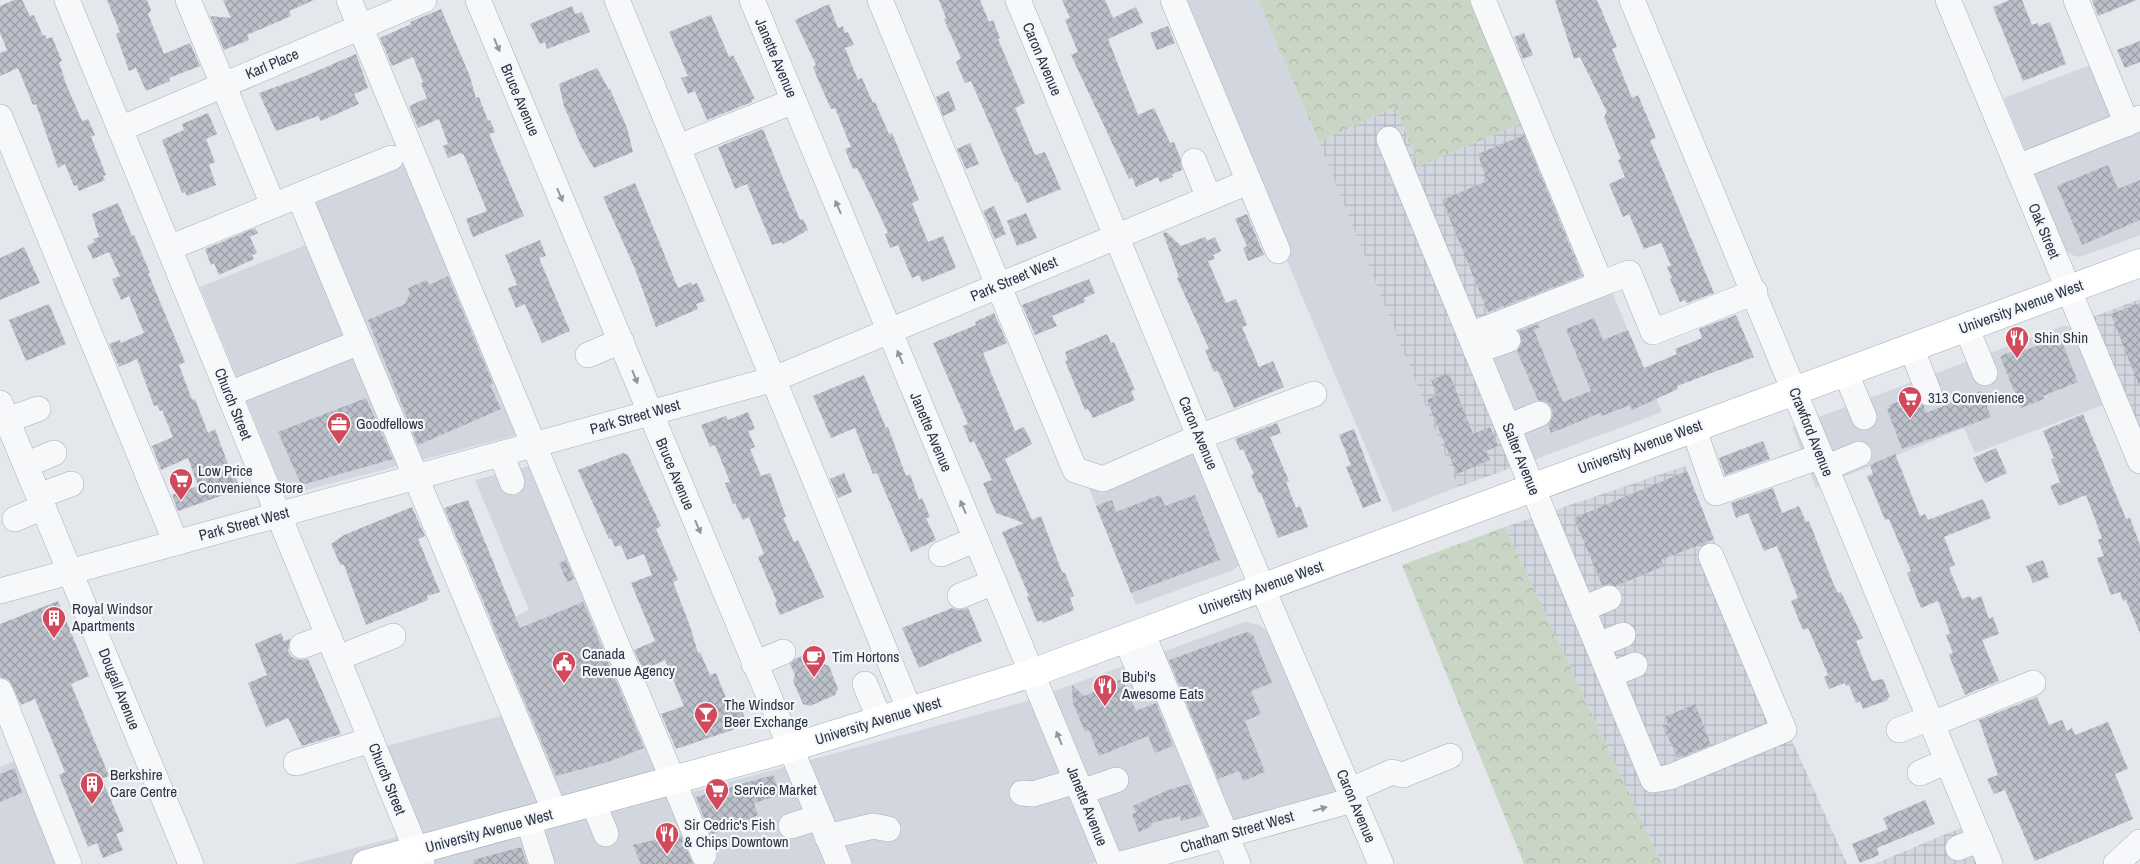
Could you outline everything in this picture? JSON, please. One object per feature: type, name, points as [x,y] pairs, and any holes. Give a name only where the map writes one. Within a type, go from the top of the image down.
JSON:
[{"type":"main road","name":"University Avenue West","points":[[366,864],[420,857],[528,820],[790,748],[1032,673],[1532,486],[2140,263]]},
{"type":"street","name":"Church Street","points":[[67,0],[371,740],[406,796],[420,857]]},
{"type":"street","points":[[188,0],[273,206]]},
{"type":"street","points":[[349,0],[704,854]]},
{"type":"street","name":"Karl Place","points":[[120,129],[424,0]]},
{"type":"street","name":"Bruce Avenue","points":[[478,0],[832,849]]},
{"type":"street","points":[[617,0],[774,379],[869,584],[910,711]]},
{"type":"street","name":"Janette Avenue","points":[[752,0],[1111,864]]},
{"type":"street","points":[[880,0],[1075,470],[1103,479],[1199,437],[1314,394]]},
{"type":"street","name":"Caron Avenue","points":[[1018,0],[1262,587],[1381,864]]},
{"type":"street","points":[[1173,0],[1278,251]]},
{"type":"street","points":[[1483,0],[1602,284]]},
{"type":"street","name":"Crawford Avenue","points":[[1632,0],[1755,292],[1947,761],[1969,843],[1990,864]]},
{"type":"street","name":"Oak Street","points":[[1948,0],[2068,289],[2101,390],[2131,415],[2140,461]]},
{"type":"street","points":[[2018,167],[2134,121],[2076,0]]},
{"type":"street","points":[[678,147],[794,101]]},
{"type":"street","points":[[0,117],[176,543]]},
{"type":"street","name":"Salter Avenue","points":[[1389,139],[1653,780],[1670,777],[1784,730],[1711,556]]},
{"type":"street","points":[[169,248],[391,158]]},
{"type":"street","points":[[1194,161],[1209,198]]},
{"type":"street","name":"Park Street West","points":[[0,591],[774,379],[1248,182]]},
{"type":"street","points":[[299,196],[556,812]]},
{"type":"street","points":[[1473,343],[1629,273],[1652,332],[1755,292]]},
{"type":"street","points":[[1966,327],[1985,373]]},
{"type":"street","points":[[588,355],[621,340]]},
{"type":"street","points":[[1473,343],[1508,340]]},
{"type":"street","points":[[229,394],[360,342]]},
{"type":"street","points":[[1911,348],[1929,393]]},
{"type":"street","points":[[1845,371],[1864,417]]},
{"type":"street","points":[[3,414],[38,409]]},
{"type":"street","name":"Dougall Avenue","points":[[3,414],[26,465],[191,864]]},
{"type":"street","points":[[1508,427],[1539,414]]},
{"type":"street","points":[[1693,428],[1716,493],[1823,462],[1858,454]]},
{"type":"street","points":[[26,465],[54,453]]},
{"type":"street","points":[[501,454],[512,482]]},
{"type":"street","points":[[15,519],[71,484]]},
{"type":"street","points":[[941,554],[976,540]]},
{"type":"street","points":[[960,596],[994,582]]},
{"type":"street","points":[[1583,609],[1609,598]]},
{"type":"street","points":[[1134,635],[1147,688]]},
{"type":"street","points":[[1134,635],[1238,864]]},
{"type":"street","points":[[1598,645],[1623,635]]},
{"type":"street","points":[[302,646],[333,647],[393,636]]},
{"type":"street","points":[[754,664],[783,652]]},
{"type":"street","points":[[1610,675],[1635,665]]},
{"type":"street","points":[[1899,730],[1931,721],[2033,683]]},
{"type":"street","points":[[865,684],[880,720]]},
{"type":"street","points":[[0,691],[69,864]]},
{"type":"street","points":[[296,763],[371,740]]},
{"type":"street","name":"Chatham Street West","points":[[1121,864],[1398,785],[1403,776],[1450,756]]},
{"type":"street","points":[[1920,773],[1947,761]]},
{"type":"street","points":[[1077,782],[1116,780]]},
{"type":"street","points":[[593,802],[606,834]]},
{"type":"street","points":[[528,820],[542,864]]},
{"type":"street","points":[[791,826],[832,849]]},
{"type":"street","points":[[2116,864],[2140,842]]},
{"type":"shaded area","points":[[1177,0],[1258,0],[1319,142],[1458,487],[1393,512]]},
{"type":"shaded area","points":[[2098,62],[2122,120],[2140,114],[2140,235],[2080,257],[2072,255],[2065,250],[2004,98]]},
{"type":"shaded area","points":[[1395,107],[1419,166],[1527,121],[1610,287],[1480,338],[1528,462],[1458,487],[1319,142]]},
{"type":"shaded area","points":[[403,141],[524,433],[302,491],[286,491],[280,484],[200,287],[311,243],[288,191]]},
{"type":"shaded area","points":[[1610,287],[1662,412],[1528,462],[1480,338]]},
{"type":"shaded area","points":[[2140,299],[2140,428],[2093,317]]},
{"type":"shaded area","points":[[2062,326],[2072,327],[2109,403],[1975,453],[1964,428],[1816,488],[1792,427]]},
{"type":"shaded area","points":[[1194,446],[1240,565],[1231,571],[1136,605],[1089,488]]},
{"type":"shaded area","points":[[538,464],[674,797],[1021,703],[1245,622],[1260,625],[1270,635],[1341,796],[1090,864],[294,864],[393,838],[418,823],[386,746],[508,714],[476,635],[529,610],[475,480]]},
{"type":"shaded area","points":[[1685,466],[1794,745],[1847,864],[1662,864],[1505,527]]},
{"type":"shaded area","points":[[23,758],[64,864],[0,864],[0,767]]},
{"type":"shaded area","points":[[1963,827],[1979,864],[1874,864]]},
{"type":"green space","points":[[1258,0],[1477,0],[1527,121],[1419,166],[1395,107],[1319,142]]},
{"type":"green space","points":[[1505,527],[1662,864],[1524,864],[1402,565]]},
{"type":"building","points":[[14,0],[22,0],[30,16],[34,15],[43,36],[45,35],[47,39],[52,37],[62,61],[59,62],[66,84],[82,121],[88,119],[95,135],[91,137],[106,175],[103,176],[105,180],[79,191],[77,185],[74,186],[65,164],[58,168],[36,104],[33,105],[18,68],[0,76],[0,53],[7,50],[0,33],[0,6]]},
{"type":"building","points":[[107,0],[147,0],[151,10],[148,14],[164,54],[190,43],[200,66],[169,78],[170,81],[146,91],[136,68],[129,71],[116,34],[120,32]]},
{"type":"building","points":[[223,0],[314,0],[289,11],[291,16],[247,35],[249,40],[224,50],[210,16],[231,18]]},
{"type":"building","points":[[939,0],[980,0],[989,22],[993,20],[1000,38],[998,39],[1025,103],[1015,108],[1035,155],[1045,152],[1061,189],[1027,203],[1017,181],[1015,182],[971,81],[965,83],[956,62],[961,58],[944,19],[946,18]]},
{"type":"building","points":[[1062,0],[1105,0],[1113,18],[1136,7],[1143,23],[1108,39],[1138,115],[1154,108],[1170,143],[1174,142],[1180,157],[1182,170],[1172,174],[1173,177],[1160,182],[1158,177],[1136,187],[1132,177],[1129,179],[1071,55],[1078,52],[1065,20],[1070,18]]},
{"type":"building","points":[[1555,0],[1597,0],[1617,47],[1612,49],[1632,98],[1638,95],[1656,138],[1650,140],[1714,293],[1687,303],[1685,300],[1680,302],[1667,267],[1671,265],[1661,243],[1644,249],[1629,214],[1623,217],[1609,184],[1625,177],[1618,160],[1621,159],[1604,117],[1607,112],[1580,57],[1574,59]]},
{"type":"building","points":[[2010,0],[2022,0],[2032,25],[2038,23],[2039,26],[2050,22],[2066,64],[2023,81],[1993,7]]},
{"type":"building","points":[[2092,0],[2137,0],[2098,16]]},
{"type":"building","points":[[829,4],[838,28],[843,26],[845,33],[848,32],[854,45],[845,48],[858,80],[862,78],[889,134],[892,133],[897,145],[919,200],[912,203],[928,242],[943,236],[956,268],[922,282],[919,275],[912,278],[898,245],[890,248],[885,234],[888,233],[857,168],[853,169],[845,149],[851,147],[835,108],[831,109],[819,82],[813,67],[816,65],[795,20]]},
{"type":"building","points":[[572,6],[575,14],[582,12],[590,32],[547,49],[545,42],[540,44],[530,24]]},
{"type":"building","points":[[441,9],[469,74],[476,98],[479,97],[488,121],[490,120],[495,132],[490,134],[491,139],[524,216],[473,237],[466,219],[487,211],[464,155],[461,153],[448,158],[443,146],[448,144],[439,119],[418,128],[409,106],[427,98],[413,57],[392,66],[380,38],[411,24],[410,22]]},
{"type":"building","points":[[711,15],[729,57],[733,55],[755,99],[751,100],[752,102],[707,120],[695,91],[688,94],[681,78],[688,76],[669,32]]},
{"type":"building","points":[[1168,26],[1175,43],[1157,50],[1150,33]]},
{"type":"building","points":[[1524,33],[1533,55],[1523,59],[1514,37]]},
{"type":"building","points":[[2140,41],[2140,62],[2125,68],[2117,50]]},
{"type":"building","points":[[356,54],[368,88],[354,94],[359,104],[321,121],[318,116],[276,131],[259,93],[303,77]]},
{"type":"building","points":[[597,68],[610,89],[627,128],[633,152],[594,168],[582,148],[564,106],[559,84]]},
{"type":"building","points":[[949,91],[956,110],[943,116],[936,97]]},
{"type":"building","points":[[208,113],[217,134],[206,139],[215,162],[209,165],[216,185],[187,196],[185,192],[182,193],[162,140],[184,130],[182,124]]},
{"type":"building","points":[[763,129],[800,220],[803,219],[808,230],[783,244],[782,242],[772,245],[747,184],[735,189],[718,147]]},
{"type":"building","points":[[1524,135],[1582,276],[1488,312],[1442,200],[1487,181],[1478,154]]},
{"type":"building","points":[[970,143],[979,164],[966,169],[957,149]]},
{"type":"building","points":[[2108,165],[2118,189],[2140,180],[2140,220],[2082,245],[2057,186]]},
{"type":"building","points":[[635,183],[678,288],[691,282],[692,285],[697,283],[705,301],[696,304],[698,309],[656,327],[635,269],[603,197]]},
{"type":"building","points":[[118,203],[132,236],[134,235],[185,362],[179,365],[192,400],[195,399],[208,433],[215,429],[232,475],[235,474],[239,487],[228,491],[229,493],[178,511],[172,495],[198,486],[188,458],[161,470],[152,446],[173,437],[162,410],[160,411],[157,405],[154,406],[137,359],[119,367],[109,344],[120,340],[121,343],[144,333],[129,296],[121,300],[112,279],[120,276],[109,252],[93,259],[87,246],[95,242],[93,239],[99,237],[92,214]]},
{"type":"building","points":[[994,206],[1006,234],[995,239],[983,211]]},
{"type":"building","points":[[1026,213],[1037,238],[1017,246],[1007,221]]},
{"type":"building","points":[[1247,214],[1264,255],[1248,261],[1243,248],[1247,246],[1235,219]]},
{"type":"building","points":[[255,228],[258,233],[250,237],[257,253],[252,255],[254,259],[219,275],[214,263],[211,265],[205,249]]},
{"type":"building","points":[[1166,232],[1181,246],[1205,237],[1207,241],[1215,237],[1221,251],[1213,255],[1215,259],[1208,261],[1226,303],[1236,299],[1247,325],[1242,327],[1259,367],[1273,361],[1284,387],[1234,408],[1218,371],[1214,372],[1205,350],[1209,349],[1177,278],[1179,277],[1163,233]]},
{"type":"building","points":[[540,240],[546,256],[539,258],[570,331],[542,343],[525,304],[516,308],[508,288],[517,285],[505,255]]},
{"type":"building","points":[[24,247],[40,283],[0,300],[0,258]]},
{"type":"building","points":[[448,276],[493,384],[490,385],[501,409],[418,445],[368,320],[405,304],[410,293],[408,288],[427,280],[429,285]]},
{"type":"building","points":[[1089,279],[1095,293],[1084,298],[1085,302],[1052,316],[1057,326],[1035,335],[1022,305]]},
{"type":"building","points":[[2140,303],[2140,386],[2139,386],[2111,314]]},
{"type":"building","points":[[49,304],[66,344],[26,361],[9,320]]},
{"type":"building","points":[[994,313],[1007,343],[983,353],[1015,431],[1024,427],[1032,444],[1005,459],[1032,520],[1041,516],[1062,572],[1065,573],[1074,596],[1070,598],[1074,610],[1043,623],[1042,620],[1037,622],[1027,597],[1029,596],[1002,532],[1024,523],[996,513],[983,483],[992,480],[974,441],[970,443],[963,426],[968,424],[933,343],[976,325],[975,322]]},
{"type":"building","points":[[1736,315],[1754,357],[1677,386],[1678,389],[1632,410],[1630,405],[1602,416],[1600,413],[1551,433],[1548,425],[1553,416],[1552,409],[1547,402],[1538,400],[1517,351],[1522,342],[1519,331],[1538,324],[1540,327],[1534,330],[1563,402],[1591,391],[1566,329],[1594,318],[1603,340],[1628,330],[1644,368],[1677,354],[1675,349],[1702,338],[1699,329]]},
{"type":"building","points":[[1107,334],[1111,343],[1114,342],[1135,390],[1131,391],[1135,400],[1093,418],[1088,409],[1085,410],[1065,361],[1068,360],[1065,352]]},
{"type":"building","points":[[2060,337],[2078,382],[2043,396],[2044,399],[2021,408],[2000,356],[2024,347],[2026,350]]},
{"type":"building","points":[[1449,373],[1473,434],[1490,427],[1498,446],[1486,451],[1490,460],[1457,474],[1427,400],[1437,395],[1431,380]]},
{"type":"building","points":[[864,375],[886,428],[888,427],[906,476],[910,474],[919,500],[922,498],[930,517],[926,518],[936,540],[911,552],[877,473],[873,474],[855,428],[831,438],[813,396]]},
{"type":"building","points":[[1981,391],[1991,417],[1902,449],[1887,409],[1890,408],[1889,405],[1915,396],[1924,406],[1926,413]]},
{"type":"building","name":"Goodfellows","points":[[366,398],[393,459],[305,484],[300,482],[278,432]]},
{"type":"building","points":[[748,412],[755,429],[748,431],[755,447],[750,449],[761,476],[770,473],[786,517],[783,518],[794,542],[798,540],[824,597],[780,615],[775,603],[777,602],[758,557],[764,554],[749,517],[743,520],[735,503],[733,504],[725,483],[730,482],[715,445],[710,447],[701,425],[726,416],[728,420]]},
{"type":"building","points":[[2083,414],[2126,519],[2130,518],[2140,545],[2140,633],[2126,600],[2123,601],[2120,592],[2111,595],[2097,558],[2104,556],[2098,540],[2102,538],[2086,495],[2059,506],[2050,486],[2060,482],[2051,459],[2054,458],[2043,431]]},
{"type":"building","points":[[1277,423],[1281,433],[1270,437],[1289,481],[1286,482],[1296,508],[1300,506],[1308,527],[1278,538],[1261,493],[1259,493],[1251,475],[1254,474],[1243,449],[1240,450],[1235,439]]},
{"type":"building","points":[[1354,429],[1381,501],[1363,508],[1346,467],[1351,465],[1339,435]]},
{"type":"building","points":[[1763,441],[1770,459],[1725,475],[1719,458]]},
{"type":"building","points":[[1996,448],[2007,473],[1985,483],[1973,458]]},
{"type":"building","points":[[623,453],[628,455],[661,526],[656,529],[678,580],[673,582],[698,653],[700,652],[710,675],[716,673],[730,708],[740,704],[747,725],[676,749],[661,714],[684,706],[665,660],[643,670],[634,650],[655,641],[631,583],[652,575],[644,554],[627,560],[621,545],[615,547],[611,538],[609,539],[578,470]]},
{"type":"building","points":[[1895,454],[1920,516],[1925,514],[1928,520],[1983,499],[1991,518],[1944,537],[1955,565],[1949,568],[1962,599],[1970,596],[1972,600],[1981,596],[1989,619],[1993,617],[1999,634],[1982,640],[1999,681],[1965,695],[1949,655],[1953,653],[1946,635],[1950,633],[1938,601],[1921,608],[1907,573],[1911,571],[1889,519],[1885,520],[1867,476],[1873,474],[1870,465]]},
{"type":"building","points":[[1687,471],[1714,539],[1661,560],[1664,566],[1616,586],[1610,584],[1602,585],[1574,518]]},
{"type":"building","points":[[844,473],[852,492],[838,498],[830,479]]},
{"type":"building","points":[[1773,488],[1782,513],[1799,506],[1806,522],[1809,521],[1833,583],[1838,593],[1841,592],[1863,638],[1856,641],[1872,681],[1883,679],[1890,697],[1887,698],[1888,700],[1863,709],[1860,701],[1856,703],[1849,685],[1846,686],[1845,683],[1829,689],[1824,677],[1828,675],[1827,672],[1808,628],[1803,630],[1791,601],[1798,598],[1777,546],[1764,551],[1748,513],[1736,518],[1731,503]]},
{"type":"building","points":[[1160,495],[1165,506],[1195,495],[1220,560],[1131,593],[1096,506],[1112,500],[1116,512]]},
{"type":"building","name":"Canada Revenue Agency","points":[[468,500],[520,628],[583,602],[644,748],[608,762],[556,776],[444,508]]},
{"type":"building","points":[[412,507],[425,536],[418,539],[440,592],[427,596],[428,600],[366,625],[344,565],[340,564],[331,544],[344,535]]},
{"type":"building","points":[[566,560],[574,579],[567,582],[559,563]]},
{"type":"building","points":[[2043,560],[2049,577],[2033,583],[2026,566]]},
{"type":"building","points":[[58,601],[89,676],[71,684],[109,776],[102,779],[124,831],[116,834],[123,850],[103,858],[97,843],[88,847],[59,775],[65,772],[35,699],[21,705],[9,680],[0,677],[0,624]]},
{"type":"building","points":[[952,608],[959,610],[968,608],[982,641],[919,668],[902,628]]},
{"type":"building","points":[[1247,632],[1253,635],[1272,683],[1251,691],[1261,714],[1245,721],[1265,772],[1243,781],[1239,771],[1218,779],[1169,660]]},
{"type":"building","points":[[281,633],[284,641],[290,639],[288,651],[292,657],[300,660],[308,659],[341,734],[302,746],[288,718],[266,727],[248,683],[267,675],[255,644]]},
{"type":"building","name":"Tim Hortons","points":[[818,649],[824,664],[829,666],[838,689],[835,695],[810,706],[803,704],[793,681],[795,675],[790,664],[795,659]]},
{"type":"building","points":[[1122,679],[1136,711],[1156,703],[1173,746],[1155,753],[1148,736],[1099,756],[1089,730],[1085,732],[1073,703],[1072,685],[1084,696]]},
{"type":"building","points":[[2037,697],[2049,725],[2062,720],[2067,731],[2072,728],[2075,735],[2108,722],[2128,769],[2115,774],[2133,819],[2035,861],[2005,790],[1994,794],[1987,779],[1998,775],[1979,720]]},
{"type":"building","points":[[1695,704],[1711,745],[1678,758],[1663,726],[1668,724],[1665,717]]},
{"type":"building","points":[[15,768],[22,793],[0,802],[0,774]]},
{"type":"building","points":[[773,775],[780,795],[754,803],[758,815],[711,835],[696,797]]},
{"type":"building","points":[[1189,784],[1202,815],[1181,821],[1180,816],[1151,823],[1152,826],[1139,832],[1132,814],[1136,813],[1133,806],[1168,790]]},
{"type":"building","points":[[1925,800],[1935,824],[1877,848],[1879,855],[1860,863],[1852,844],[1888,829],[1883,818]]},
{"type":"building","name":"Sir Cedric's Fish & Chips Downtown","points":[[680,834],[693,864],[641,864],[633,845]]},
{"type":"building","points":[[521,847],[527,864],[474,864],[473,860]]},
{"type":"place","name":"Shin Shin","points":[[2017,359]]},
{"type":"place","name":"313 Convenience","points":[[1910,419]]},
{"type":"place","name":"Goodfellows","points":[[339,445]]},
{"type":"place","name":"Low Price Convenience Store","points":[[181,501]]},
{"type":"place","name":"Royal Windsor Apartments","points":[[54,639]]},
{"type":"place","name":"Tim Hortons","points":[[814,678]]},
{"type":"place","name":"Canada Revenue Agency","points":[[564,684]]},
{"type":"place","name":"Bubi's Awesome Eats","points":[[1105,707]]},
{"type":"place","name":"The Windsor Beer Exchange","points":[[706,735]]},
{"type":"place","name":"Berkshire Care Centre","points":[[92,805]]},
{"type":"place","name":"Service Market","points":[[717,811]]},
{"type":"place","name":"Sir Cedric's Fish & Chips Downtown","points":[[667,855]]}]
